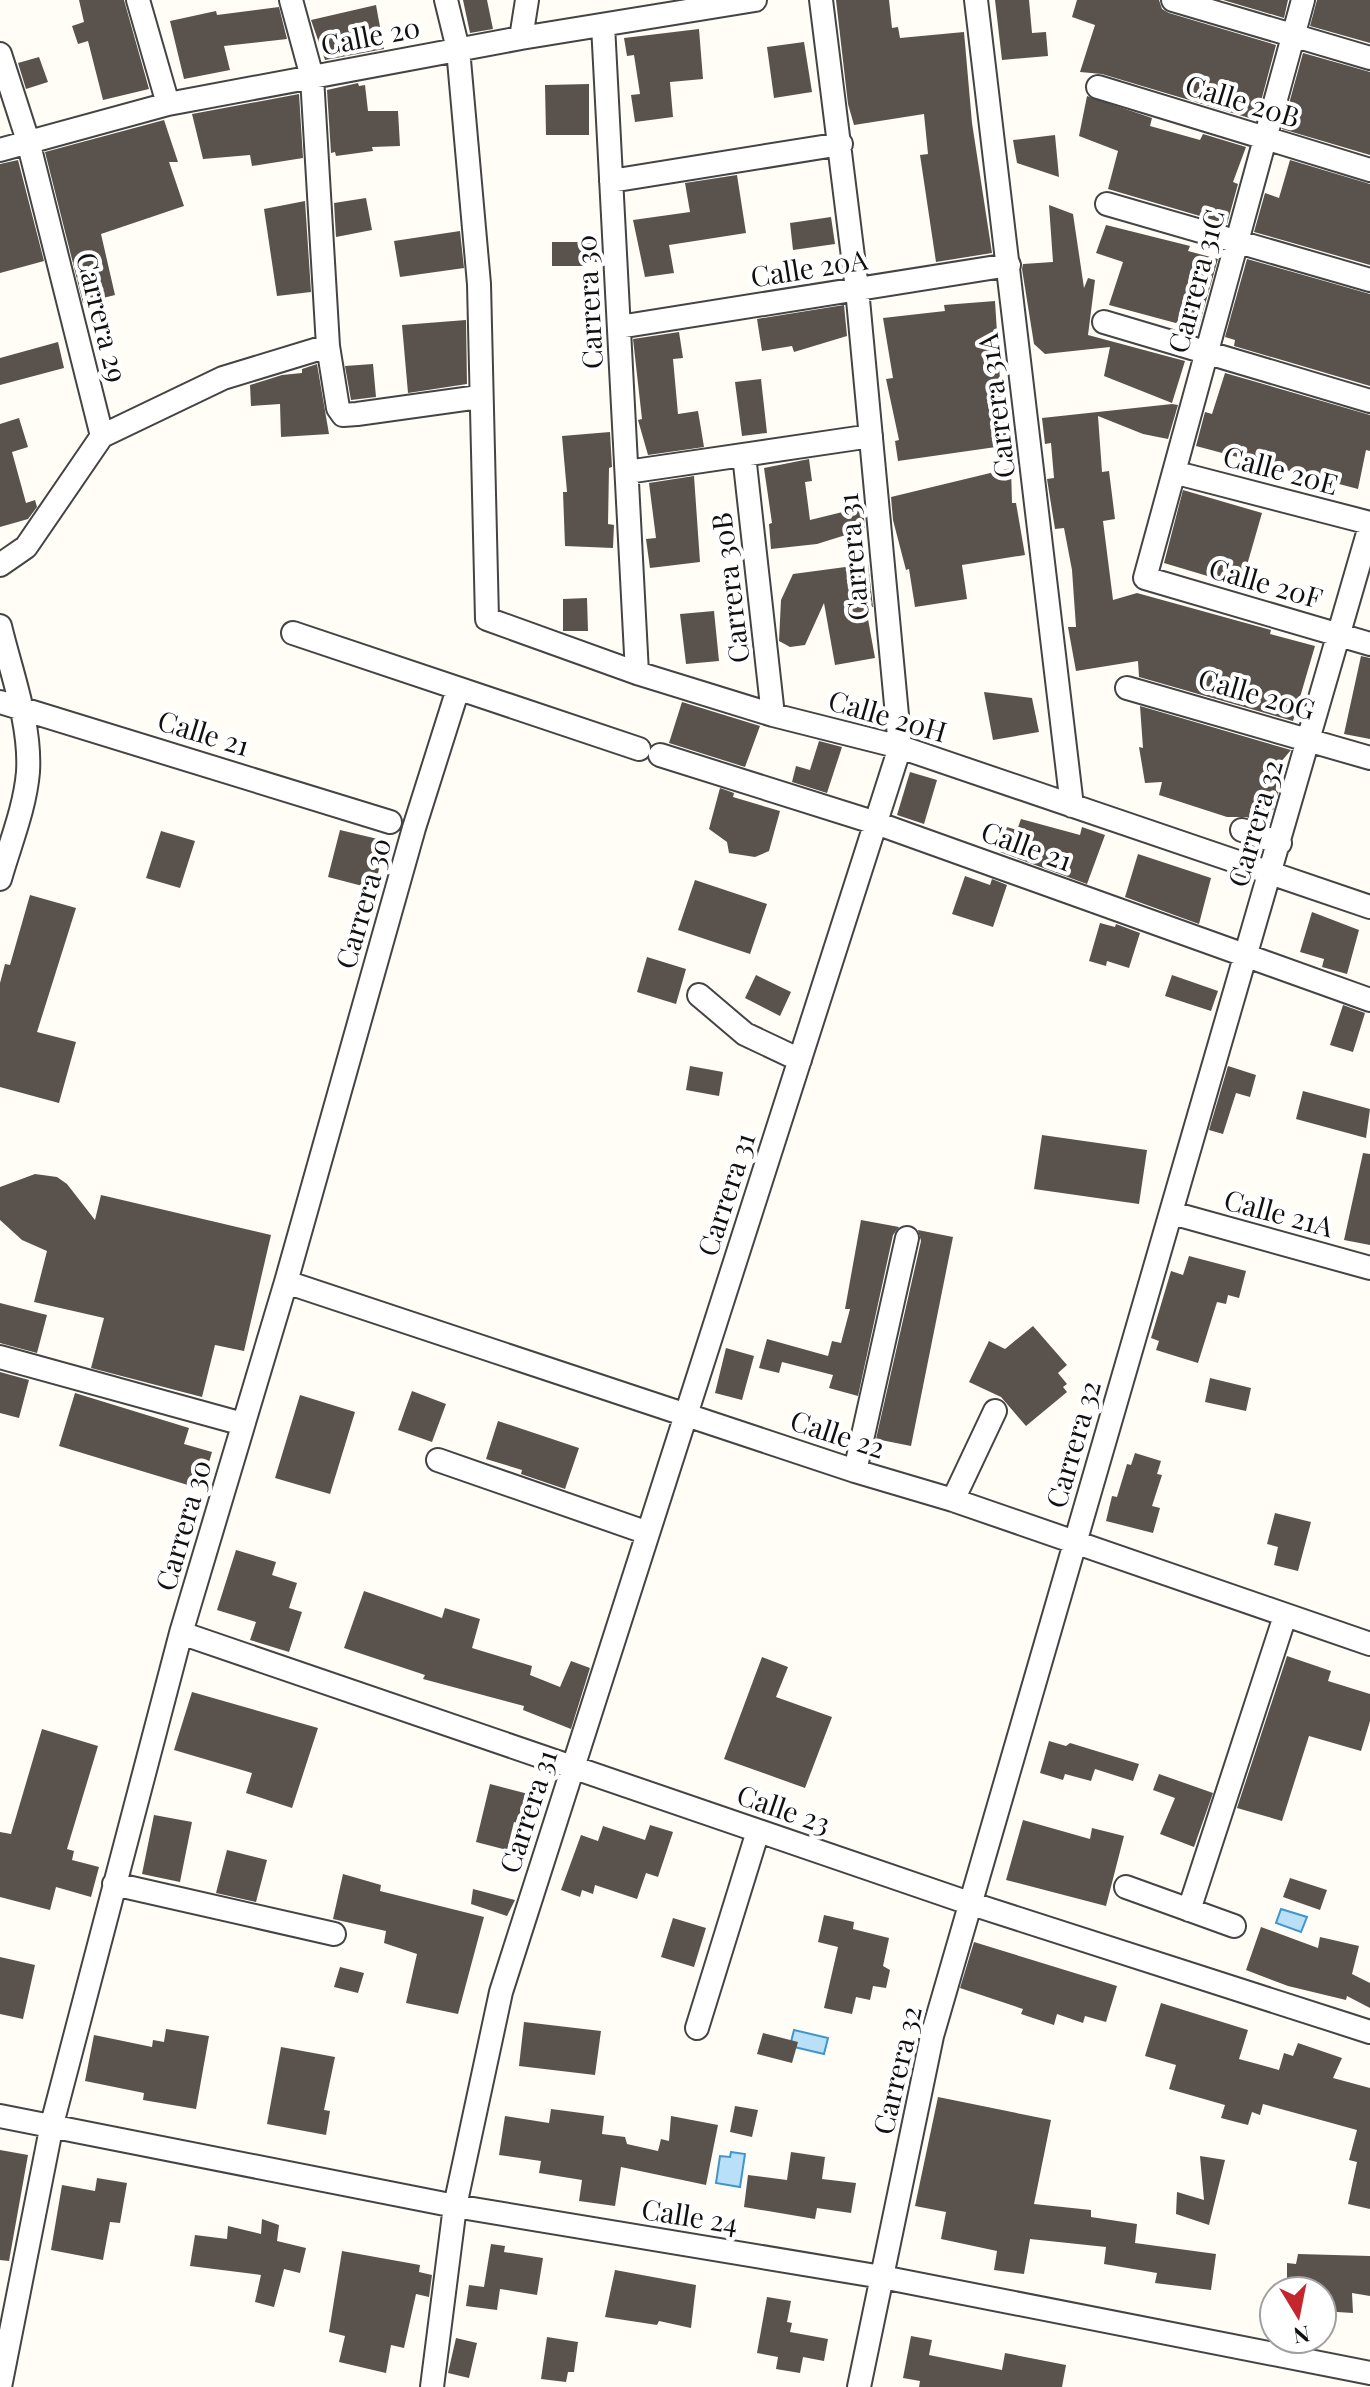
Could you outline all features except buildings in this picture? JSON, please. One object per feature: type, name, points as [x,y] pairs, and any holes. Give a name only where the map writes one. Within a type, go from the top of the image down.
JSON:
[{"type":"street","points":[[138,0],[168,104]]},
{"type":"street","points":[[291,0],[312,77],[328,346],[338,408],[343,415],[479,397],[479,284],[458,49],[446,0]]},
{"type":"street","points":[[521,38],[527,0]]},
{"type":"street","name":"Calle 20","points":[[0,150],[168,104],[603,25],[664,8],[755,0]]},
{"type":"street","name":"Carrera 31","points":[[432,2387],[455,2206],[501,1992],[900,747],[857,289],[821,0]]},
{"type":"street","name":"Carrera 31A","points":[[976,0],[1072,806]]},
{"type":"street","points":[[1173,0],[1370,58]]},
{"type":"street","name":"Carrera 31C","points":[[1145,578],[1177,473],[1303,0]]},
{"type":"street","name":"Carrera 30","points":[[603,25],[637,673]]},
{"type":"street","name":"Carrera 29","points":[[0,54],[28,141],[102,436]]},
{"type":"street","name":"Calle 20B","points":[[1098,87],[1370,170]]},
{"type":"street","points":[[611,181],[841,144]]},
{"type":"street","points":[[1107,204],[1370,280]]},
{"type":"street","name":"Calle 20A","points":[[619,327],[1009,265]]},
{"type":"street","points":[[1104,322],[1370,401]]},
{"type":"street","points":[[0,565],[26,547],[102,436],[223,378],[328,346]]},
{"type":"street","name":"Calle 20H","points":[[479,397],[487,619],[637,673],[773,715],[900,747],[1270,876],[1370,907]]},
{"type":"street","points":[[627,472],[871,436]]},
{"type":"street","name":"Carrera 30B","points":[[744,455],[773,715]]},
{"type":"street","name":"Calle 20E","points":[[1177,473],[1370,524]]},
{"type":"street","name":"Carrera 32","points":[[859,2387],[932,2036],[1248,956],[1370,524]]},
{"type":"street","name":"Calle 20F","points":[[1145,578],[1370,644]]},
{"type":"street","points":[[0,626],[10,706],[28,769],[24,800],[0,879]]},
{"type":"street","name":"Calle 21","points":[[293,633],[650,752],[876,823],[1370,1000]]},
{"type":"street","name":"Calle 20G","points":[[1127,688],[1370,758]]},
{"type":"street","name":"Carrera 30","points":[[0,2387],[52,2124],[181,1633],[286,1282],[414,828],[458,689]]},
{"type":"street","name":"Calle 21","points":[[10,706],[390,822]]},
{"type":"street","points":[[1242,830],[1280,843]]},
{"type":"street","points":[[699,995],[745,1034],[800,1060]]},
{"type":"street","name":"Calle 21A","points":[[1172,1213],[1370,1268]]},
{"type":"street","points":[[855,1471],[907,1238]]},
{"type":"street","name":"Calle 22","points":[[286,1282],[855,1471],[953,1500],[1370,1644]]},
{"type":"street","points":[[0,1357],[243,1424]]},
{"type":"street","points":[[953,1500],[995,1411]]},
{"type":"street","points":[[438,1460],[648,1533]]},
{"type":"street","points":[[1189,1910],[1285,1616]]},
{"type":"street","name":"Calle 23","points":[[181,1633],[969,1903],[1370,2032]]},
{"type":"street","points":[[697,2028],[758,1831]]},
{"type":"street","points":[[114,1884],[334,1934]]},
{"type":"street","points":[[1126,1887],[1234,1926]]},
{"type":"street","name":"Calle 24","points":[[0,2116],[455,2206],[882,2277],[1370,2373]]},
{"type":"water","points":[[1281,1909],[1307,1917],[1301,1932],[1276,1923]]},
{"type":"water","points":[[794,2030],[828,2038],[824,2054],[790,2046]]},
{"type":"water","points":[[731,2152],[745,2154],[740,2187],[716,2183],[720,2156],[730,2157]]}]
